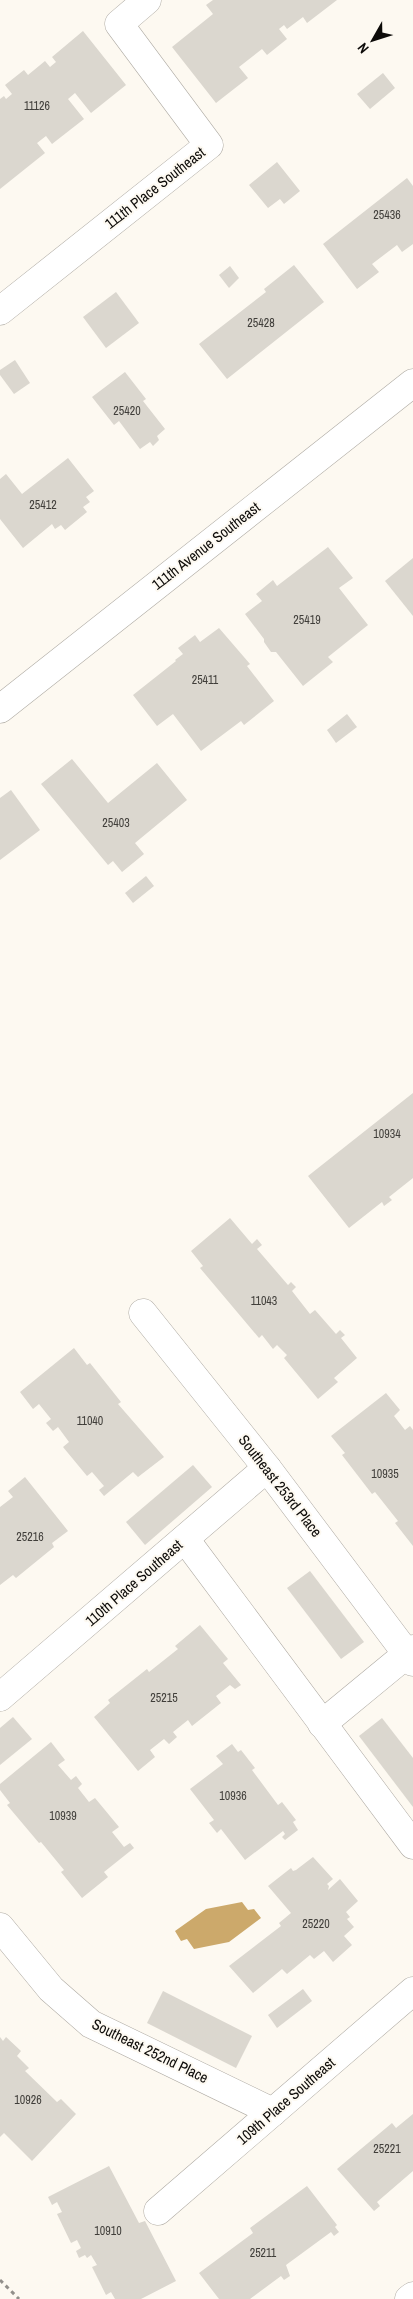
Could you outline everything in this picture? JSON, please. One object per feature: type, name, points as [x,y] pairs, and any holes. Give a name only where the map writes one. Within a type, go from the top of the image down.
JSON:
[{"type":"street","name":"111th Place Southeast","points":[[0,311],[209,145],[119,24],[147,0]]},
{"type":"street","name":"111th Avenue Southeast","points":[[0,709],[413,383]]},
{"type":"street","name":"Southeast 253rd Place","points":[[143,1313],[267,1468],[411,1655]]},
{"type":"street","name":"110th Place Southeast","points":[[0,1697],[267,1468]]},
{"type":"street","points":[[184,1539],[413,1845]]},
{"type":"street","points":[[322,1724],[411,1655]]},
{"type":"street","name":"Southeast 252nd Place","points":[[0,1928],[51,1989],[91,2024],[273,2112]]},
{"type":"street","name":"109th Place Southeast","points":[[158,2211],[413,1991]]},
{"type":"street","points":[[409,2299],[413,2296]]},
{"type":"path","points":[[0,2280],[19,2299]]},
{"type":"shaded area","points":[[242,1902],[248,1910],[254,1909],[261,1918],[229,1942],[194,1949],[187,1939],[181,1941],[175,1931],[206,1909]]},
{"type":"building","points":[[213,0],[337,0],[307,23],[303,17],[287,29],[284,25],[279,29],[287,39],[267,55],[262,49],[239,67],[248,78],[216,103],[172,47],[213,14],[206,5]]},
{"type":"building","points":[[83,31],[126,85],[91,113],[75,93],[68,99],[84,119],[52,144],[46,136],[37,143],[45,153],[0,189],[0,99],[4,96],[6,99],[12,94],[5,85],[24,70],[28,75],[45,61],[50,67],[56,62],[52,57]]},
{"type":"building","points":[[383,73],[395,88],[370,109],[357,94]]},
{"type":"building","points":[[277,162],[300,191],[284,204],[280,199],[268,208],[249,185]]},
{"type":"building","points":[[407,178],[413,186],[413,244],[402,252],[397,245],[372,264],[379,272],[357,289],[323,244]]},
{"type":"building","points":[[294,265],[324,302],[227,379],[199,344],[266,292],[264,289]]},
{"type":"building","points":[[230,266],[239,278],[229,288],[219,275]]},
{"type":"building","points":[[116,292],[139,323],[106,348],[83,317]]},
{"type":"building","points":[[15,360],[30,383],[14,394],[0,375],[0,370]]},
{"type":"building","points":[[125,372],[146,399],[143,401],[165,429],[157,436],[159,440],[153,446],[150,442],[140,449],[119,421],[114,425],[92,397]]},
{"type":"building","points":[[68,458],[94,491],[86,497],[90,502],[83,507],[87,512],[65,530],[61,525],[55,529],[52,524],[23,548],[0,519],[0,479],[6,474],[22,494]]},
{"type":"building","points":[[328,547],[353,578],[339,588],[368,625],[328,657],[333,662],[303,686],[276,652],[271,652],[264,639],[245,614],[262,601],[256,594],[273,580],[277,586]]},
{"type":"building","points":[[413,558],[413,616],[385,581]]},
{"type":"building","points":[[219,628],[250,664],[247,666],[274,701],[244,725],[241,721],[201,751],[173,714],[157,726],[133,695],[183,654],[178,648],[195,635],[200,642]]},
{"type":"building","points":[[347,714],[357,727],[336,743],[327,730]]},
{"type":"building","points":[[72,759],[108,803],[157,763],[187,800],[135,843],[144,854],[122,872],[113,861],[108,865],[41,784]]},
{"type":"building","points":[[11,790],[40,830],[0,860],[0,798]]},
{"type":"building","points":[[146,876],[154,886],[133,903],[125,893]]},
{"type":"building","points":[[413,1093],[413,1178],[389,1197],[392,1200],[384,1206],[382,1202],[349,1228],[308,1176]]},
{"type":"building","points":[[230,1218],[252,1244],[257,1239],[262,1245],[257,1249],[288,1285],[291,1282],[296,1287],[292,1291],[310,1314],[315,1310],[336,1334],[340,1330],[345,1335],[341,1338],[357,1358],[334,1378],[338,1382],[318,1399],[284,1358],[287,1355],[277,1345],[273,1349],[262,1335],[259,1338],[200,1268],[203,1266],[191,1251]]},
{"type":"building","points":[[74,1348],[87,1365],[90,1363],[121,1402],[118,1404],[164,1457],[138,1477],[133,1472],[104,1496],[99,1490],[104,1486],[92,1472],[87,1476],[63,1447],[69,1442],[58,1427],[53,1431],[46,1423],[51,1419],[39,1404],[33,1409],[20,1392]]},
{"type":"building","points":[[386,1393],[400,1410],[394,1416],[405,1430],[410,1426],[413,1430],[413,1546],[395,1523],[398,1521],[375,1492],[372,1494],[342,1455],[345,1453],[331,1436]]},
{"type":"building","points":[[193,1465],[212,1487],[145,1545],[126,1522]]},
{"type":"building","points":[[25,1477],[68,1531],[52,1543],[54,1547],[16,1578],[13,1575],[0,1585],[0,1507],[13,1497],[8,1491]]},
{"type":"building","points":[[310,1571],[364,1642],[341,1659],[287,1588]]},
{"type":"building","points":[[200,1625],[228,1659],[223,1663],[241,1685],[235,1689],[230,1685],[216,1696],[221,1703],[192,1726],[188,1720],[173,1732],[177,1737],[169,1744],[164,1739],[150,1750],[155,1757],[138,1771],[94,1717],[110,1703],[108,1700],[147,1669],[149,1672],[178,1649],[175,1646]]},
{"type":"building","points":[[13,1717],[32,1739],[0,1765],[0,1728]]},
{"type":"building","points":[[382,1718],[413,1758],[413,1807],[359,1736]]},
{"type":"building","points":[[51,1742],[65,1760],[58,1765],[71,1780],[76,1776],[82,1784],[78,1788],[89,1802],[95,1798],[119,1827],[112,1832],[124,1847],[130,1843],[134,1848],[104,1872],[108,1877],[82,1898],[61,1872],[64,1870],[7,1805],[10,1803],[0,1790],[0,1784]]},
{"type":"building","points":[[232,1744],[238,1752],[241,1750],[255,1768],[252,1770],[278,1805],[282,1802],[296,1820],[293,1822],[298,1830],[285,1840],[282,1837],[285,1834],[283,1831],[245,1860],[221,1829],[217,1833],[209,1823],[214,1820],[190,1789],[223,1764],[216,1756]]},
{"type":"building","points":[[313,1857],[333,1879],[327,1884],[329,1886],[328,1890],[340,1879],[358,1901],[346,1912],[350,1917],[347,1919],[354,1927],[344,1936],[352,1945],[333,1962],[324,1951],[314,1959],[310,1955],[287,1974],[282,1969],[253,1993],[229,1966],[281,1926],[279,1923],[291,1913],[268,1886],[291,1868],[293,1871],[296,1870]]},
{"type":"building","points":[[303,1989],[312,2001],[277,2028],[268,2015]]},
{"type":"building","points":[[163,1991],[252,2036],[236,2068],[147,2023]]},
{"type":"building","points":[[0,2037],[3,2041],[6,2037],[21,2051],[17,2056],[29,2068],[25,2071],[57,2102],[61,2099],[76,2114],[32,2161],[4,2133],[0,2137]]},
{"type":"building","points":[[413,2114],[413,2171],[377,2202],[380,2206],[374,2211],[337,2169],[392,2123],[396,2128]]},
{"type":"building","points":[[109,2166],[139,2223],[145,2221],[176,2281],[141,2299],[115,2299],[111,2292],[106,2295],[92,2267],[97,2265],[91,2255],[87,2258],[85,2255],[79,2258],[76,2251],[81,2248],[77,2240],[71,2243],[57,2214],[62,2212],[57,2202],[52,2205],[48,2197]]},
{"type":"building","points":[[307,2186],[337,2225],[335,2227],[339,2232],[334,2236],[331,2232],[286,2265],[290,2276],[284,2280],[281,2276],[250,2299],[219,2299],[199,2273],[253,2233],[250,2228]]}]
